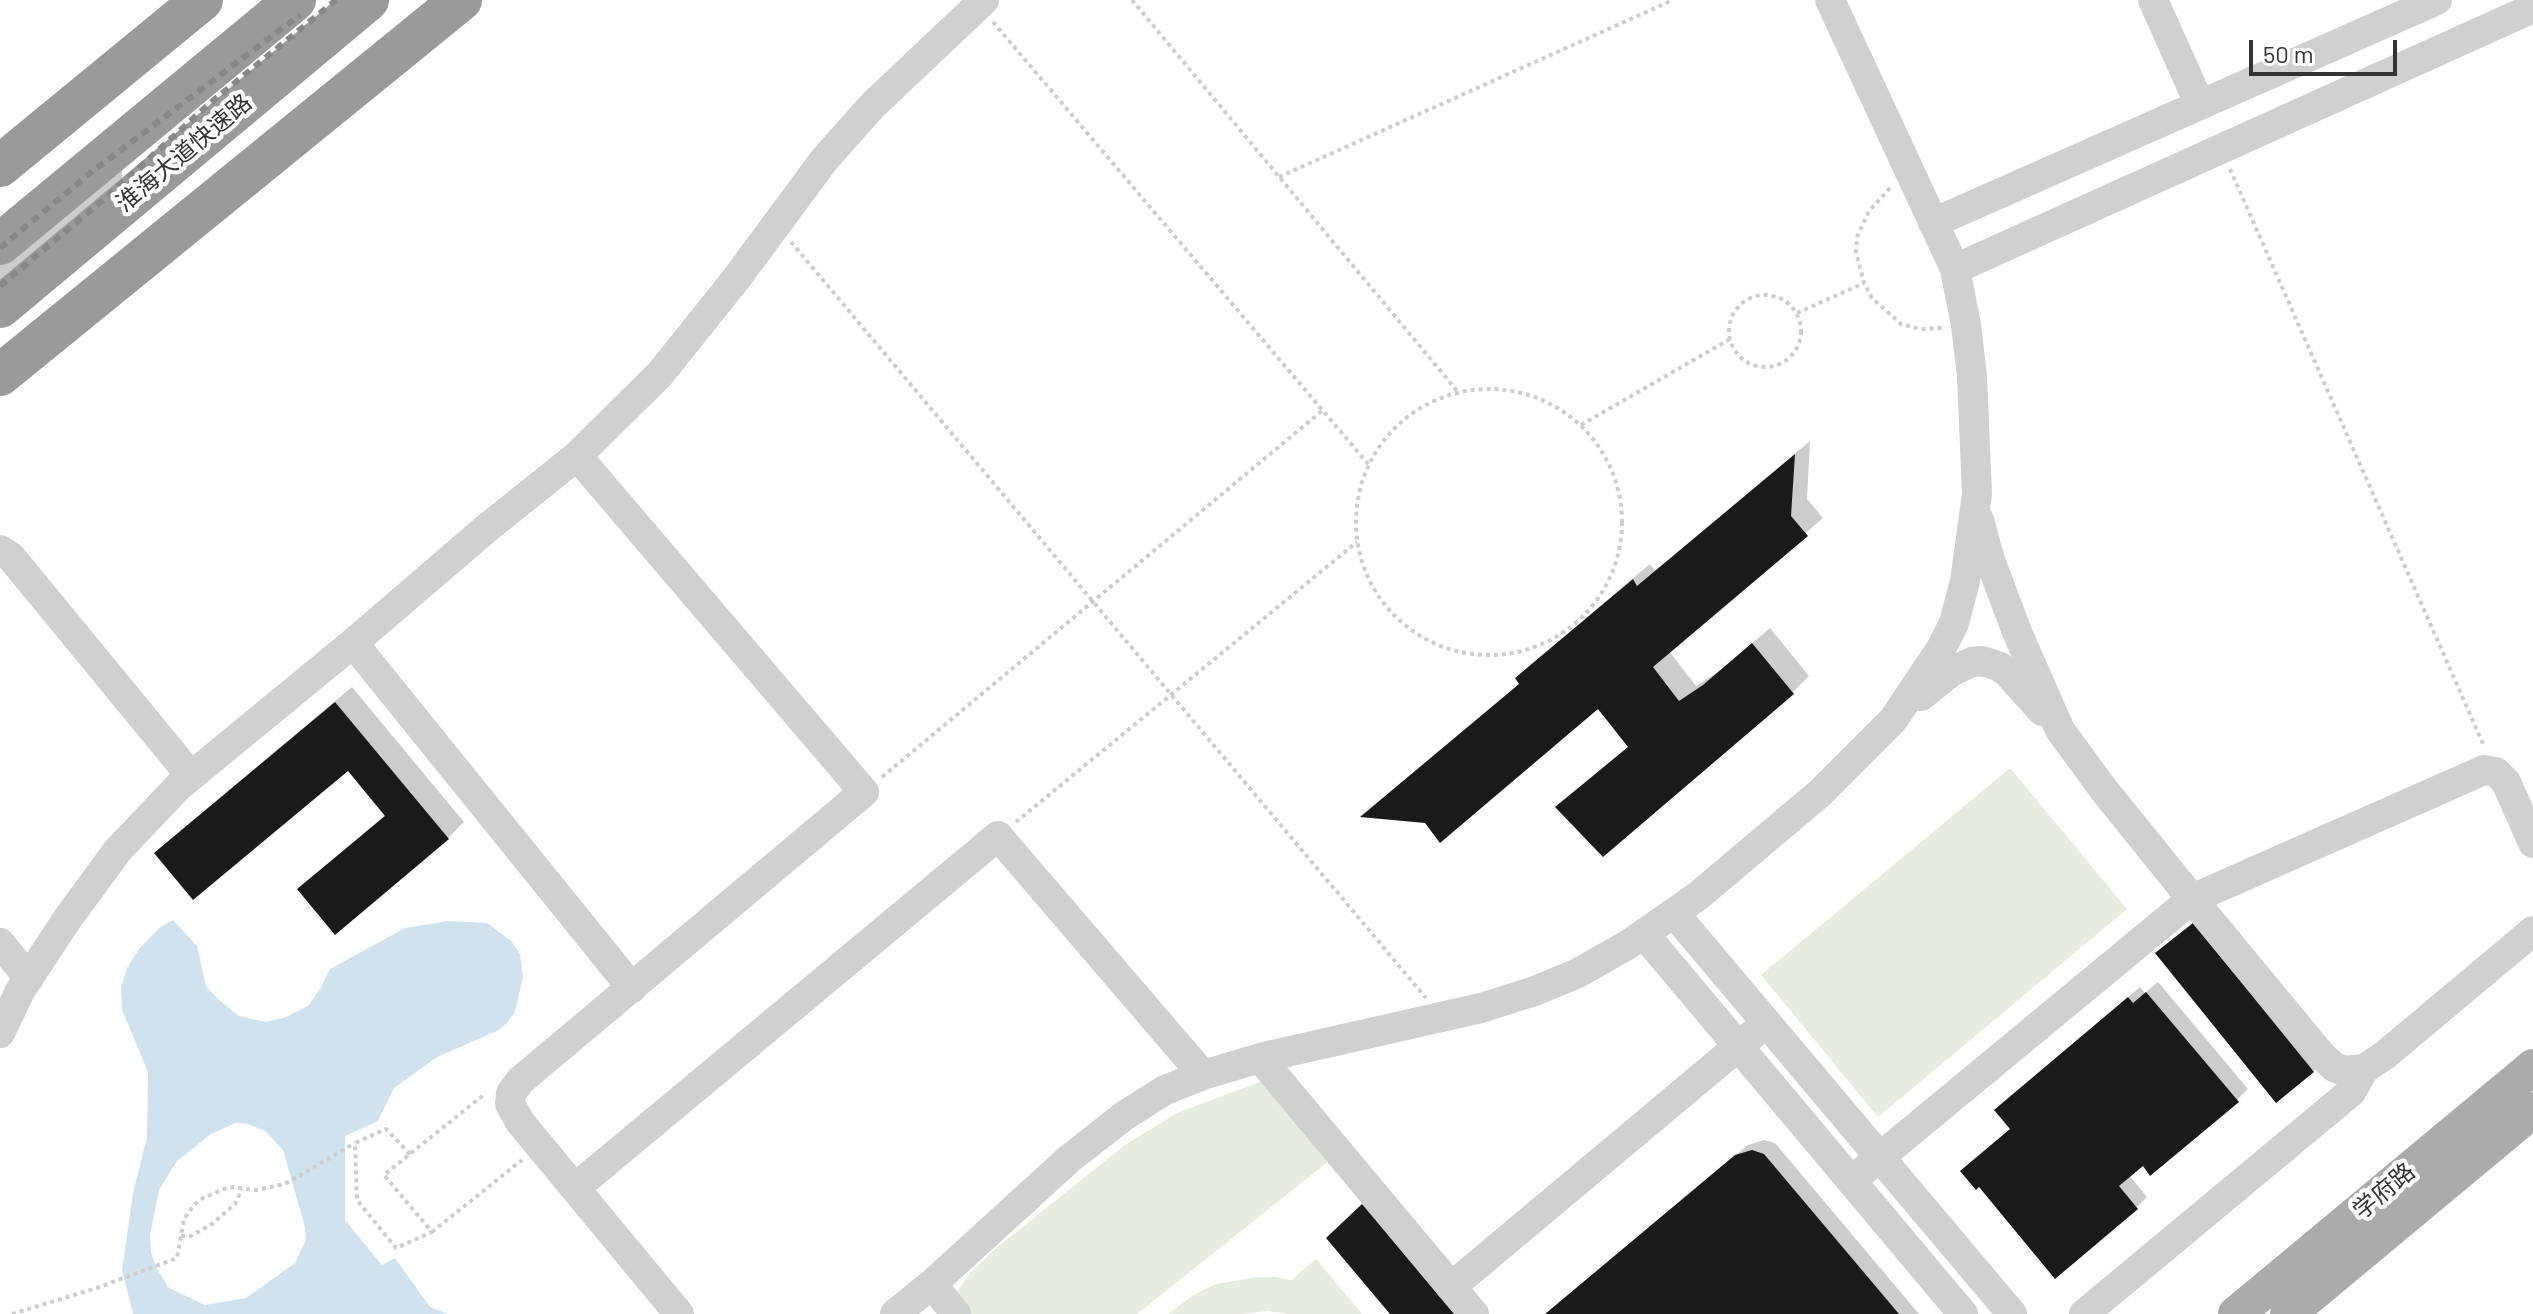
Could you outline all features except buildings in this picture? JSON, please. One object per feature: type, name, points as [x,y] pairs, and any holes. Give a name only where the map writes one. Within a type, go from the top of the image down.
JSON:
[{"type":"highway","points":[[0,166],[202,0]]},
{"type":"highway","name":"淮海大道快速路","points":[[0,244],[295,0]]},
{"type":"highway","name":"淮海大道快速路","points":[[0,307],[368,0]]},
{"type":"highway","points":[[0,375],[461,0]]},
{"type":"main road","name":"学府路","points":[[2236,1314],[2533,1067]]},
{"type":"main road","name":"学府路","points":[[2288,1314],[2533,1110]]},
{"type":"lane","points":[[1830,0],[1955,269],[1972,376],[1977,494],[1965,581],[1954,623],[1930,667],[1893,720]]},
{"type":"lane","points":[[2153,0],[2200,105]]},
{"type":"lane","points":[[1933,223],[2437,0]]},
{"type":"lane","points":[[1,1030],[29,978],[68,918],[118,850],[191,776],[577,456],[660,374],[824,160],[872,106],[981,2]]},
{"type":"lane","points":[[1955,269],[2533,8]]},
{"type":"lane","points":[[577,456],[864,792],[521,1080],[511,1093],[509,1099],[514,1113],[679,1314]]},
{"type":"lane","points":[[1975,506],[1990,560],[2017,632],[2060,730]]},
{"type":"lane","points":[[0,550],[11,557],[191,776]]},
{"type":"lane","points":[[353,643],[632,988]]},
{"type":"lane","points":[[895,1314],[1069,1159],[1124,1116],[1165,1090],[1260,1058],[1481,1008],[1535,991],[1578,973],[1644,934],[1698,896],[1820,793],[1893,720],[1951,672],[1972,662],[1982,661],[2007,672],[2060,730],[2104,790],[2322,1056],[2344,1071],[2364,1069]]},
{"type":"lane","points":[[1851,1181],[2192,899],[2484,770],[2496,772],[2506,782],[2533,843]]},
{"type":"lane","points":[[575,1188],[998,836],[1203,1075]]},
{"type":"lane","points":[[1674,913],[2012,1314]]},
{"type":"lane","points":[[2084,1314],[2351,1092],[2364,1069],[2385,1055],[2533,931]]},
{"type":"lane","points":[[1644,934],[1963,1314]]},
{"type":"lane","points":[[0,943],[29,978]]},
{"type":"lane","points":[[1451,1287],[1766,1022]]},
{"type":"lane","points":[[1260,1058],[1474,1314]]},
{"type":"lane","points":[[932,1284],[956,1314]]},
{"type":"path","points":[[1132,0],[1458,392]]},
{"type":"path","points":[[1279,177],[1673,0]]},
{"type":"path","points":[[981,2],[1369,465]]},
{"type":"path","points":[[2221,149],[2496,772]]},
{"type":"path","points":[[1909,171],[1881,195],[1861,224],[1856,252],[1864,283],[1872,298],[1901,324],[1928,329],[1966,325]]},
{"type":"path","points":[[776,225],[1442,1017]]},
{"type":"path","points":[[1796,313],[1864,283]]},
{"type":"path","points":[[1758,295],[1780,298],[1796,313],[1801,334],[1791,355],[1773,366],[1761,366],[1741,358],[1730,339],[1732,316],[1747,299],[1758,295]]},
{"type":"path","points":[[1581,425],[1730,339]]},
{"type":"path","points":[[1485,389],[1511,390],[1537,397],[1581,425],[1598,444],[1611,467],[1623,517],[1615,569],[1587,613],[1545,644],[1495,656],[1469,655],[1443,648],[1399,622],[1381,602],[1368,579],[1357,542],[1357,502],[1363,477],[1375,453],[1391,432],[1411,414],[1434,401],[1458,392],[1485,389]]},
{"type":"path","points":[[864,792],[1323,410]]},
{"type":"path","points":[[998,836],[1357,542]]},
{"type":"path","points":[[432,1232],[384,1175],[489,1090],[511,1093]]},
{"type":"path","points":[[12,1314],[97,1288],[177,1258],[184,1219],[194,1205],[220,1189],[256,1190],[285,1184],[355,1143],[386,1129],[410,1154]]},
{"type":"path","points":[[355,1143],[357,1200],[396,1248],[432,1232],[540,1146]]},
{"type":"path","points":[[181,1236],[201,1232],[221,1217],[235,1204],[242,1188]]},
{"type":"shaded area","points":[[2010,768],[2127,909],[1878,1117],[1761,975]]},
{"type":"shaded area","points":[[1262,1081],[1329,1161],[1137,1314],[967,1314],[953,1297],[970,1273],[995,1249],[1125,1145],[1177,1113]]},
{"type":"shaded area","points":[[1316,1259],[1362,1314],[1268,1311],[1168,1314],[1195,1294],[1216,1284],[1258,1277],[1291,1280]]},
{"type":"water","points":[[173,920],[197,946],[206,986],[239,1016],[266,1022],[286,1017],[308,1006],[330,969],[405,928],[447,921],[487,923],[511,941],[520,954],[523,977],[515,1012],[506,1024],[497,1031],[437,1057],[394,1088],[378,1121],[345,1136],[345,1220],[382,1265],[395,1258],[430,1307],[448,1314],[133,1314],[122,1270],[133,1193],[147,1137],[148,1072],[122,1010],[121,987],[127,968],[139,949],[159,928]],"holes":[[[236,1123],[265,1131],[283,1150],[306,1240],[295,1263],[246,1298],[205,1305],[169,1288],[157,1269],[151,1253],[150,1235],[159,1190],[177,1161],[211,1134]]]},
{"type":"railway","points":[[0,286],[108,196],[209,104],[336,0]]},
{"type":"railway","points":[[0,248],[89,174],[300,15]]}]
